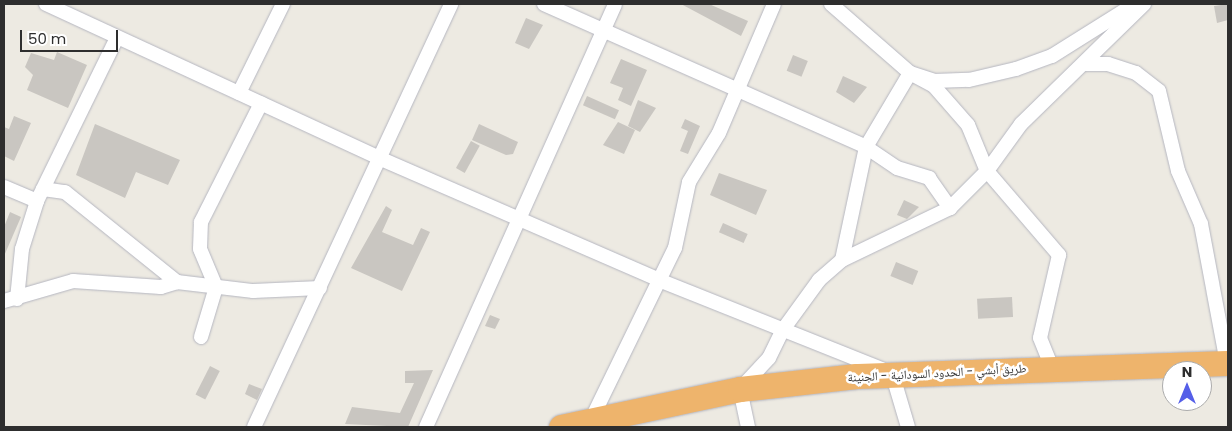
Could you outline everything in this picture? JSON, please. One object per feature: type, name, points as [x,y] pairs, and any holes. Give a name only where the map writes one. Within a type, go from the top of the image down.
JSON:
[{"type":"highway","name":"طريق أبشي - الحدود السودانية - الجنينة","points":[[561,427],[598,422],[740,389],[892,373],[1228,363]]},
{"type":"street","points":[[46,4],[379,158],[516,218],[782,331],[892,373],[908,427]]},
{"type":"street","points":[[239,93],[283,4]]},
{"type":"street","points":[[254,427],[451,4]]},
{"type":"street","points":[[544,4],[737,88],[866,147],[897,168],[930,178],[950,208]]},
{"type":"street","points":[[426,427],[516,218],[615,4]]},
{"type":"street","points":[[598,422],[659,280],[675,248],[689,182],[719,133],[774,4]]},
{"type":"street","points":[[832,4],[910,73],[933,84],[968,125],[987,171],[1059,256],[1040,338],[1052,368]]},
{"type":"street","points":[[1111,21],[1113,4]]},
{"type":"street","points":[[910,73],[934,81],[960,80],[1016,69],[1052,56],[1136,4]]},
{"type":"street","points":[[748,427],[740,389],[768,358],[782,331],[819,280],[842,260],[950,208],[987,171],[1021,124],[1144,4]]},
{"type":"street","points":[[10,300],[22,249],[37,201],[117,38]]},
{"type":"street","points":[[1084,64],[1108,64],[1136,73],[1159,91],[1178,170],[1201,224],[1228,363]]},
{"type":"street","points":[[842,260],[866,147],[910,73]]},
{"type":"street","points":[[202,337],[216,286],[200,250],[202,222],[261,103]]},
{"type":"street","points":[[4,187],[37,201]]},
{"type":"street","points":[[44,189],[65,192],[177,282]]},
{"type":"street","points":[[10,300],[73,281],[161,287],[177,282],[253,291],[320,288]]},
{"type":"building","points":[[681,4],[709,4],[748,21],[741,36]]},
{"type":"building","points":[[1228,4],[1228,20],[1217,23],[1214,6]]},
{"type":"building","points":[[526,18],[543,25],[529,49],[515,43]]},
{"type":"building","points":[[57,52],[87,65],[68,108],[27,90],[33,75],[25,67],[31,53],[54,60]]},
{"type":"building","points":[[793,55],[808,61],[801,77],[787,71]]},
{"type":"building","points":[[621,59],[647,70],[631,106],[618,100],[623,88],[610,83]]},
{"type":"building","points":[[843,76],[867,87],[854,103],[836,92]]},
{"type":"building","points":[[587,96],[619,110],[615,119],[583,105]]},
{"type":"building","points":[[638,100],[656,108],[640,132],[628,126]]},
{"type":"building","points":[[14,116],[31,123],[14,161],[4,156],[4,127],[9,129]]},
{"type":"building","points":[[685,119],[700,126],[688,154],[680,151],[688,131],[681,128]]},
{"type":"building","points":[[618,122],[635,130],[624,154],[603,145]]},
{"type":"building","points":[[95,124],[180,160],[168,185],[136,172],[125,198],[76,175]]},
{"type":"building","points":[[479,124],[518,142],[513,154],[506,155],[472,140]]},
{"type":"building","points":[[471,141],[480,146],[465,173],[456,168]]},
{"type":"building","points":[[719,173],[767,190],[756,215],[710,195]]},
{"type":"building","points":[[904,200],[919,207],[907,219],[897,215]]},
{"type":"building","points":[[386,206],[392,210],[382,232],[413,245],[421,228],[430,232],[402,291],[351,268]]},
{"type":"building","points":[[10,212],[21,217],[4,256],[4,227]]},
{"type":"building","points":[[723,223],[748,234],[744,243],[719,232]]},
{"type":"building","points":[[896,262],[918,271],[913,285],[890,276]]},
{"type":"building","points":[[1012,297],[1013,317],[978,319],[977,299]]},
{"type":"building","points":[[490,315],[500,319],[495,329],[485,326]]},
{"type":"building","points":[[210,366],[220,371],[205,400],[195,395]]},
{"type":"building","points":[[433,370],[408,427],[345,424],[352,407],[400,413],[414,383],[405,383],[405,371]]},
{"type":"building","points":[[249,384],[262,389],[257,400],[245,394]]}]
